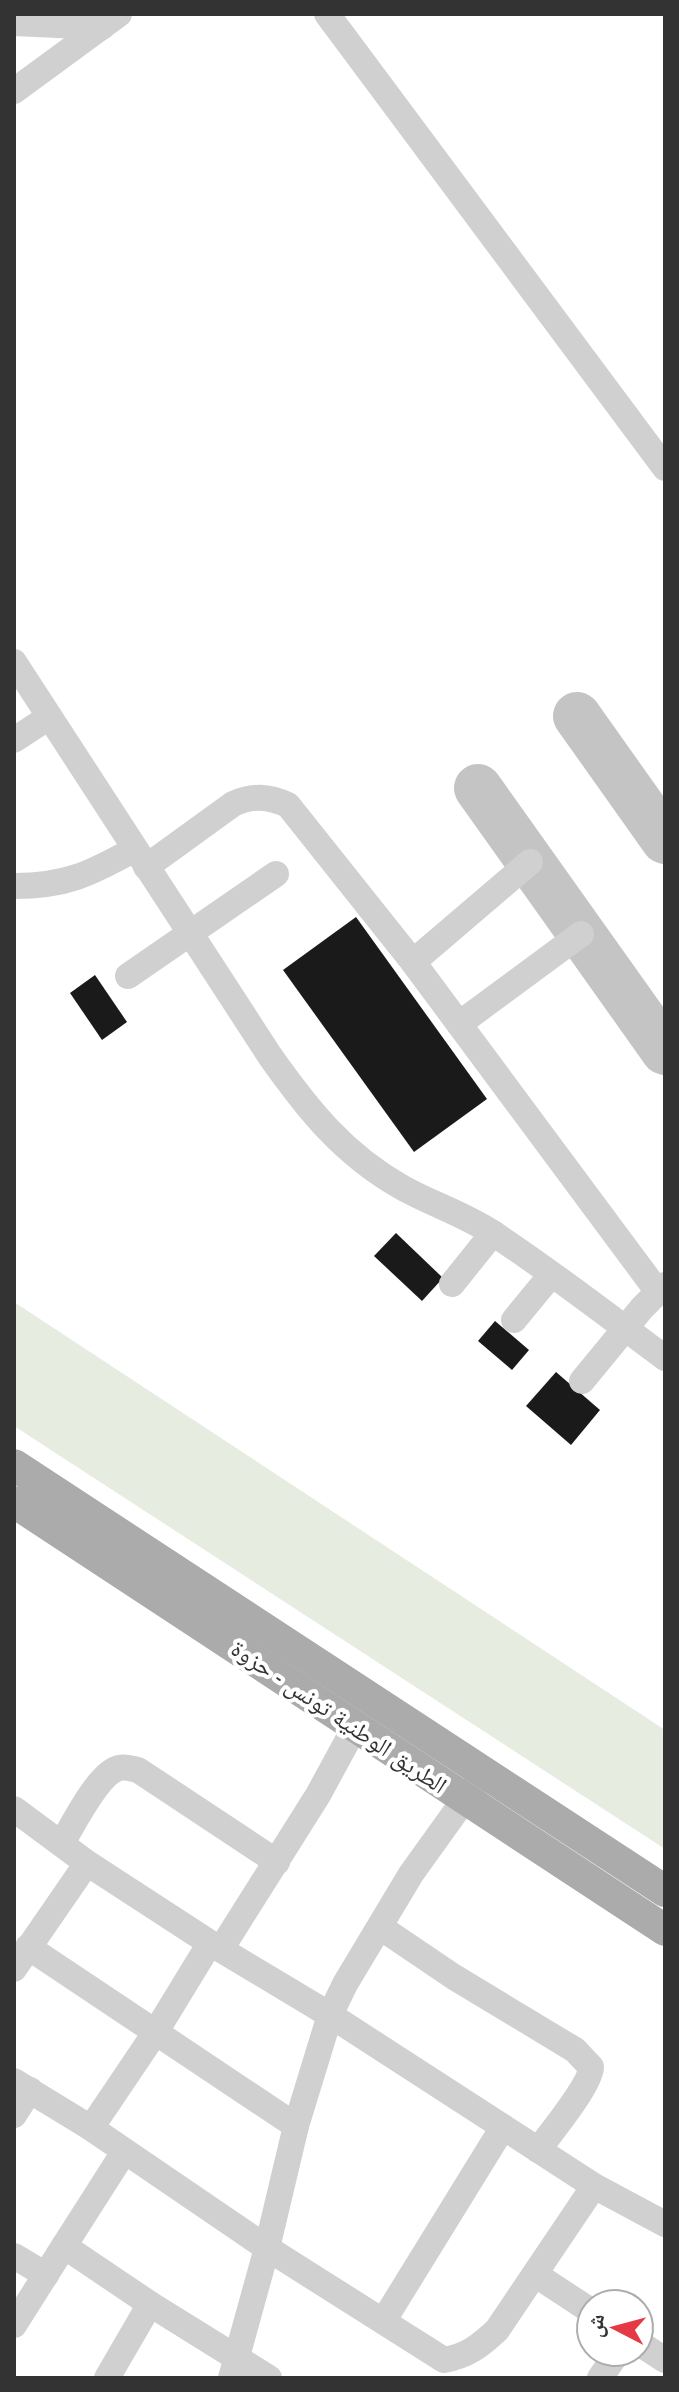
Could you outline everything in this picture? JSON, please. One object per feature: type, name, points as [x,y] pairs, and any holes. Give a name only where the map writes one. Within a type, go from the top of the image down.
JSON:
[{"type":"main road","name":"الطريق الوطنية تونس - حزوة","points":[[18,1484],[355,1727],[665,1930]]},
{"type":"main road","name":"الطريق الوطنية تونس - حزوة","points":[[18,1484],[665,1891]]},
{"type":"street","points":[[327,14],[665,468]]},
{"type":"street","points":[[14,23],[110,20]]},
{"type":"street","points":[[14,91],[110,20]]},
{"type":"street","points":[[14,662],[289,1084],[333,1136],[355,1158],[380,1175],[493,1233],[665,1358]]},
{"type":"street","points":[[14,740],[49,717]]},
{"type":"street","points":[[14,886],[66,882],[140,858],[247,798],[275,799],[288,805],[413,962],[661,1288],[582,1381]]},
{"type":"street","points":[[413,962],[530,862]]},
{"type":"street","points":[[128,976],[276,874]]},
{"type":"street","points":[[459,1024],[581,934]]},
{"type":"street","points":[[452,1284],[493,1233]]},
{"type":"street","points":[[514,1320],[551,1275]]},
{"type":"street","points":[[91,2128],[277,1862],[355,1727]]},
{"type":"street","points":[[62,1843],[102,1780],[113,1771],[128,1768],[138,1770],[277,1862]]},
{"type":"street","points":[[234,2367],[296,2126],[330,2015],[345,1984],[411,1874],[483,1774]]},
{"type":"street","points":[[14,1809],[87,1863],[216,1946],[330,2015],[594,2186],[665,2224]]},
{"type":"street","points":[[87,1863],[21,1958],[155,2033],[296,2126]]},
{"type":"street","points":[[380,1927],[454,1977],[575,2050],[591,2067],[591,2074],[584,2086],[538,2150]]},
{"type":"street","points":[[14,2115],[22,2086],[91,2128],[267,2248],[384,2320],[438,2369],[479,2347],[497,2330],[594,2186]]},
{"type":"street","points":[[384,2320],[503,2127]]},
{"type":"street","points":[[14,2325],[124,2152]]},
{"type":"street","points":[[64,2246],[150,2304],[234,2367],[269,2378]]},
{"type":"street","points":[[14,2256],[46,2275]]},
{"type":"street","points":[[536,2275],[575,2301]]},
{"type":"street","points":[[107,2378],[150,2304]]},
{"type":"shaded area","points":[[14,1302],[665,1730],[665,1849],[14,1426]]},
{"type":"building","points":[[356,917],[487,1099],[414,1152],[283,970]]},
{"type":"building","points":[[95,975],[127,1022],[102,1040],[70,993]]},
{"type":"building","points":[[396,1233],[443,1278],[422,1301],[374,1256]]},
{"type":"building","points":[[495,1321],[529,1350],[512,1370],[478,1341]]},
{"type":"building","points":[[556,1372],[600,1410],[571,1445],[526,1406]]},
{"type":"taxiway","points":[[577,716],[665,840]]},
{"type":"taxiway","points":[[478,788],[665,1051]]}]
